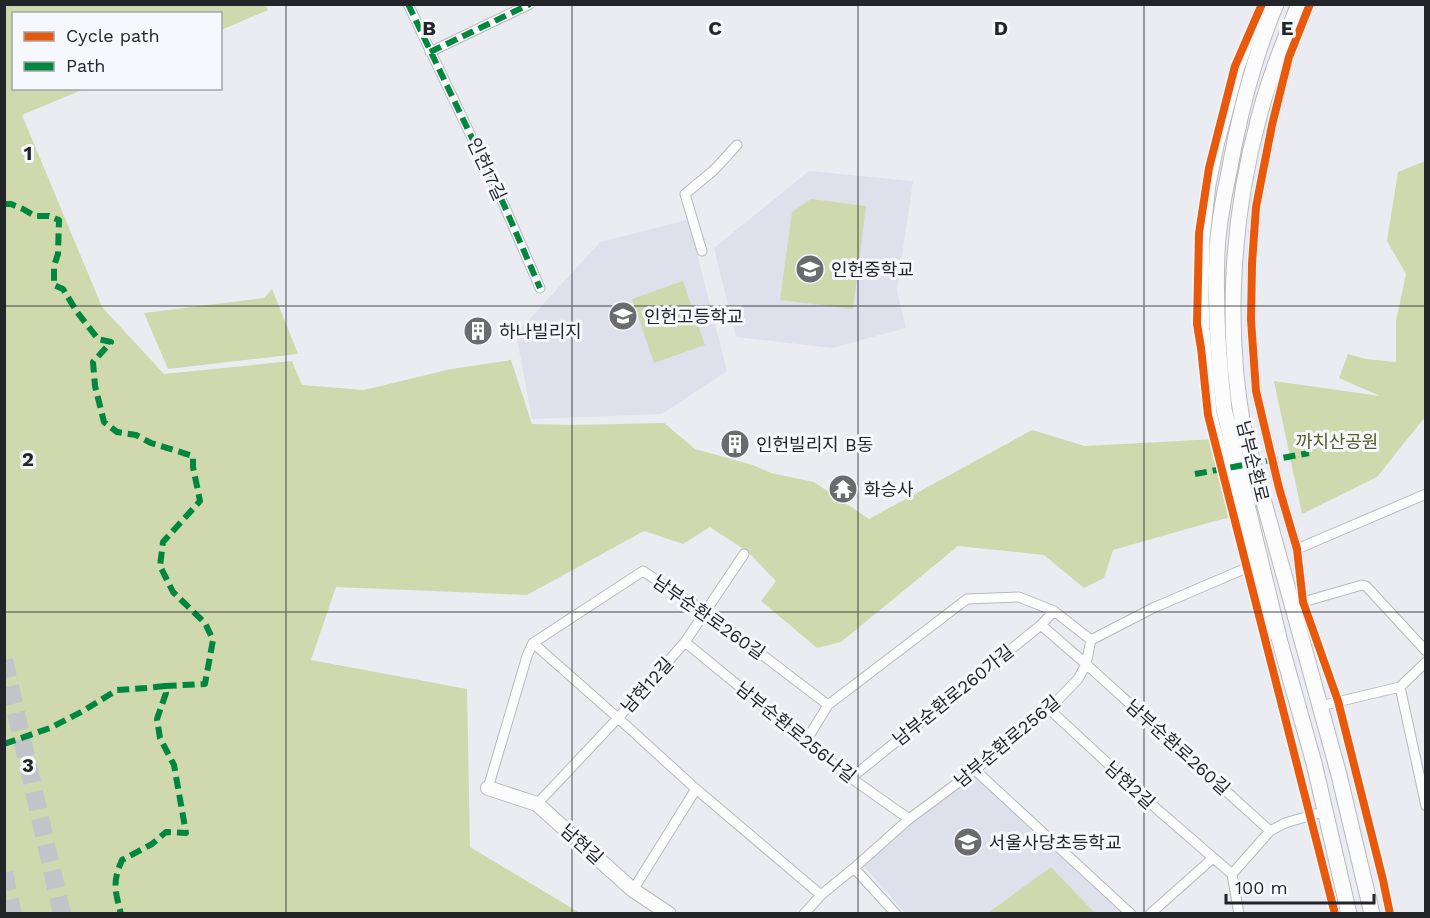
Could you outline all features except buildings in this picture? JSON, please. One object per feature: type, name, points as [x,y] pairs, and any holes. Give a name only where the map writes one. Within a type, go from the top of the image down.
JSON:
[{"type":"main road","name":"남부순환로","points":[[1276,4],[1258,50],[1236,133],[1227,179],[1217,252],[1220,370],[1224,409],[1280,642],[1327,815],[1349,914]]},
{"type":"main road","name":"남부순환로","points":[[1299,4],[1276,61],[1258,117],[1241,203],[1234,264],[1233,311],[1238,394],[1243,426],[1336,764],[1372,914]]},
{"type":"main road","points":[[1314,763],[1330,775],[1334,772],[1336,764]]},
{"type":"main road","points":[[1327,815],[1339,810],[1352,826]]},
{"type":"street","name":"인헌17길","points":[[408,4],[504,205],[540,288]]},
{"type":"street","points":[[430,52],[530,4]]},
{"type":"street","points":[[1268,4],[1253,31],[1239,70],[1211,186],[1204,259],[1205,329],[1212,413],[1264,625],[1280,642]]},
{"type":"street","points":[[1298,629],[1303,602],[1297,549],[1279,488],[1256,391],[1251,321],[1252,264],[1256,207],[1272,124],[1289,57],[1310,4]]},
{"type":"street","points":[[702,251],[685,194],[714,171],[737,145]]},
{"type":"street","points":[[1297,549],[1425,494]]},
{"type":"street","name":"남현12길","points":[[537,804],[685,642],[744,554]]},
{"type":"street","points":[[806,741],[828,705],[967,599],[1020,597],[1054,611],[1091,640],[1153,608],[1251,566]]},
{"type":"street","name":"남부순환로260길","points":[[533,643],[643,571],[705,611],[828,705]]},
{"type":"street","points":[[1303,602],[1362,585],[1366,586],[1425,651]]},
{"type":"street","name":"남부순환로260가길","points":[[851,778],[1041,626],[1054,611]]},
{"type":"street","name":"남부순환로260길","points":[[1041,626],[1270,831]]},
{"type":"street","name":"남부순환로256길","points":[[804,914],[821,895],[909,819],[975,770],[1049,709],[1078,679],[1086,664],[1091,640]]},
{"type":"street","name":"남부순환로256나길","points":[[685,642],[851,778],[909,819]]},
{"type":"street","points":[[489,788],[527,656],[533,643],[696,789],[821,895]]},
{"type":"street","points":[[1320,706],[1400,687],[1425,662]]},
{"type":"street","points":[[1400,687],[1425,807]]},
{"type":"street","name":"남현2길","points":[[1049,709],[1158,810],[1232,874]]},
{"type":"street","points":[[975,770],[1131,914]]},
{"type":"street","name":"남현길","points":[[489,788],[537,804],[633,890],[669,914]]},
{"type":"street","points":[[633,890],[696,789]]},
{"type":"street","points":[[1239,914],[1232,874],[1270,831],[1285,823],[1327,815]]},
{"type":"street","points":[[1150,914],[1213,858]]},
{"type":"street","points":[[854,868],[896,914]]},
{"type":"shaded area","name":"인헌중학교","points":[[809,171],[913,181],[897,291],[906,328],[832,348],[736,337],[714,248]]},
{"type":"shaded area","name":"인헌고등학교","points":[[687,220],[727,371],[662,414],[532,419],[516,334],[600,242]]},
{"type":"shaded area","name":"서울사당초등학교","points":[[975,770],[1129,913],[905,913],[863,865],[909,819]]},
{"type":"green space","points":[[265,4],[268,10],[222,30],[222,12],[12,12],[12,90],[82,90],[22,115],[102,307],[164,374],[292,361],[302,385],[364,390],[451,369],[511,360],[532,424],[664,423],[695,449],[753,465],[771,473],[814,482],[869,519],[1032,430],[1085,446],[1234,438],[1253,512],[1113,550],[1104,578],[1084,588],[1044,555],[958,546],[841,642],[817,648],[761,601],[776,581],[748,552],[710,527],[683,544],[644,531],[527,595],[336,587],[311,660],[467,689],[470,847],[580,913],[5,914],[5,5]]},
{"type":"green space","name":"까치산공원","points":[[1425,161],[1425,417],[1377,477],[1302,514],[1274,381],[1380,396],[1339,378],[1348,354],[1366,359],[1396,362],[1396,321],[1406,274],[1387,241],[1398,172]]},
{"type":"green space","points":[[811,199],[866,206],[853,309],[780,300],[792,212]]},
{"type":"green space","points":[[683,281],[705,345],[654,363],[632,299]]},
{"type":"green space","points":[[272,289],[298,354],[168,369],[144,313],[264,298]]},
{"type":"green space","points":[[1051,867],[1095,913],[988,913]]},
{"type":"tunnel","points":[[4,660],[62,914]]},
{"type":"tunnel","points":[[4,873],[13,914]]},
{"type":"marked path","points":[[408,4],[504,205],[540,288]]},
{"type":"marked path","points":[[430,52],[530,4]]},
{"type":"marked path","points":[[4,204],[11,204],[35,216],[49,216],[59,220],[54,285],[63,289],[98,339],[111,342],[93,362],[95,386],[104,422],[117,432],[136,435],[151,443],[193,456],[200,501],[163,542],[160,566],[173,592],[205,623],[213,640],[205,684],[165,686],[166,693],[157,719],[160,738],[174,765],[186,833],[166,832],[152,844],[122,860],[115,887],[121,914]]},
{"type":"marked path","points":[[1195,474],[1309,453]]},
{"type":"marked path","points":[[4,744],[50,728],[117,690],[165,686]]},
{"type":"cycle path","points":[[1262,4],[1235,66],[1209,168],[1199,233],[1197,324],[1208,415],[1335,914]]},
{"type":"cycle path","points":[[1310,4],[1289,57],[1272,125],[1256,207],[1251,320],[1256,391],[1279,488],[1297,549],[1303,602],[1338,701],[1390,914]]},
{"type":"place","name":"인헌중학교","points":[[810,269]]},
{"type":"place","name":"인헌고등학교","points":[[623,316]]},
{"type":"place","name":"하나빌리지","points":[[478,331]]},
{"type":"place","name":"인헌빌리지 B동","points":[[735,444]]},
{"type":"place","name":"화승사","points":[[843,489]]},
{"type":"place","name":"서울사당초등학교","points":[[968,842]]}]
